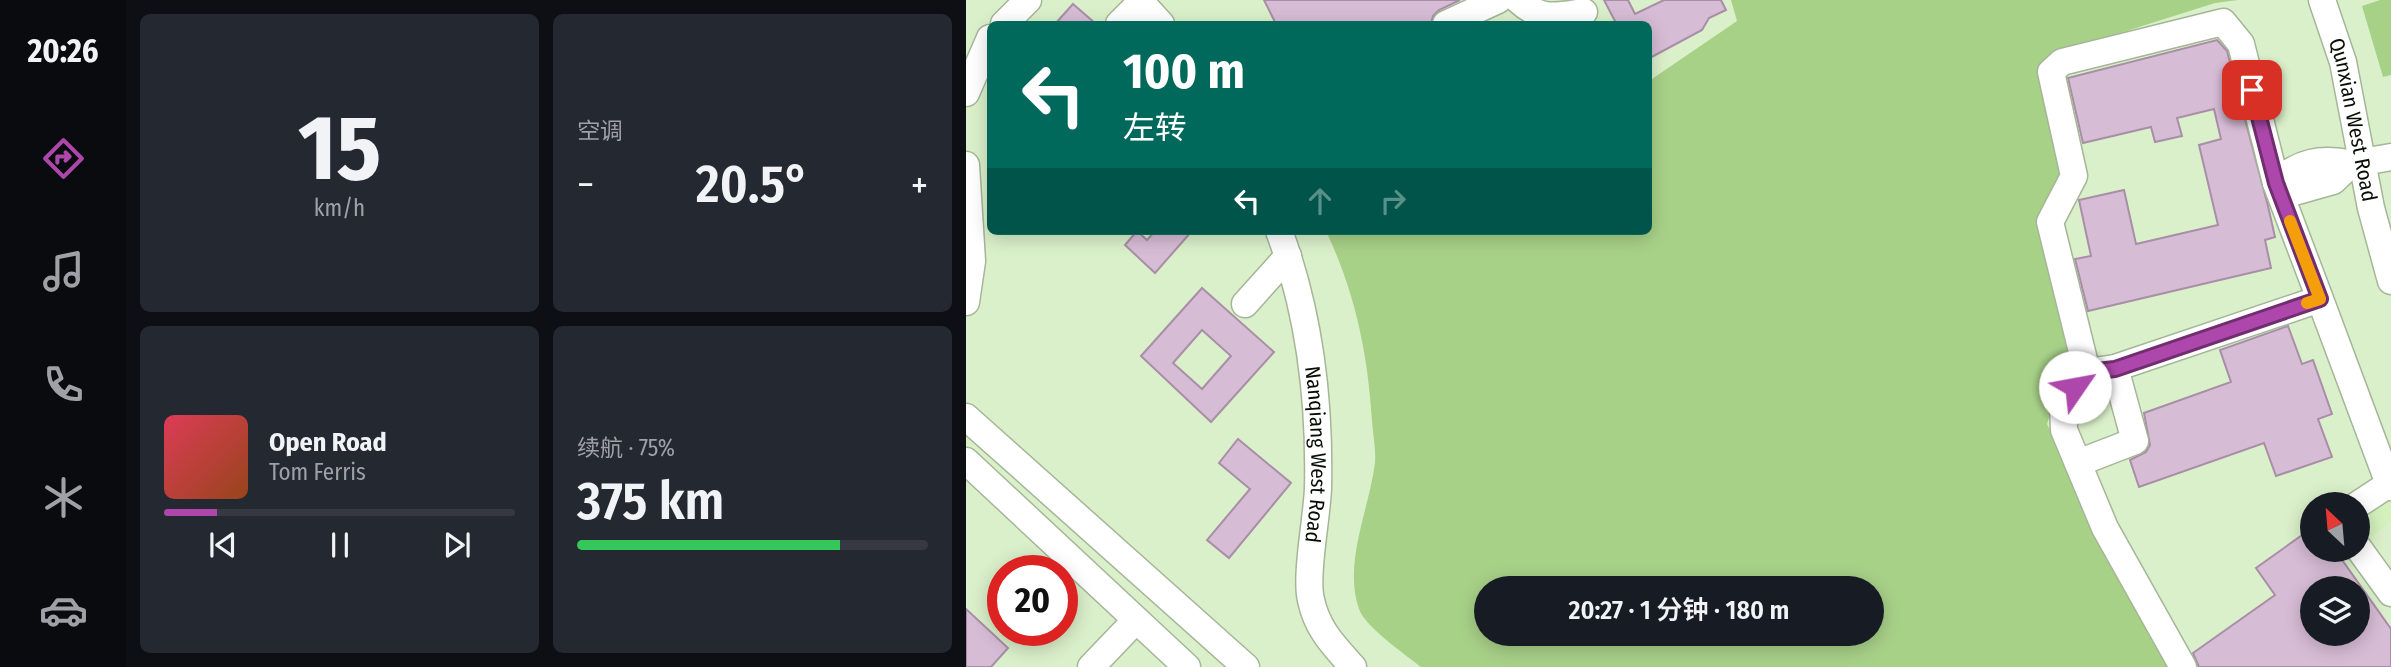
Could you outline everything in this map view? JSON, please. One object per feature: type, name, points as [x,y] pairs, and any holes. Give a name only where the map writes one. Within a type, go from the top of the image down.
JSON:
[{"type":"street","points":[[1007,21],[1028,0]]},
{"type":"street","points":[[1452,21],[1498,0]]},
{"type":"street","points":[[1518,0],[1533,14],[1554,16],[1584,12]]},
{"type":"street","name":"Qunxian West Road","points":[[2322,0],[2343,62],[2356,162],[2391,281]]},
{"type":"street","points":[[1122,21],[1140,1],[1158,21]]},
{"type":"street","points":[[2087,372],[2050,222],[2074,176],[2051,72],[2062,62],[2223,22],[2241,44],[2276,183],[2390,485],[2370,497]]},
{"type":"street","points":[[966,93],[987,45]]},
{"type":"street","points":[[2276,183],[2294,192],[2333,181],[2356,162],[2391,157]]},
{"type":"street","points":[[966,165],[972,261],[966,302]]},
{"type":"street","name":"Nanqiang West Road","points":[[1281,235],[1289,256],[1312,356],[1317,411],[1318,489],[1310,596],[1315,619],[1325,636],[1353,667]]},
{"type":"street","points":[[1245,304],[1289,256]]},
{"type":"street","points":[[2183,667],[2105,528],[2064,430],[2063,403],[2087,372],[2115,369],[2320,299]]},
{"type":"street","points":[[2078,463],[2135,441],[2115,369]]},
{"type":"street","points":[[966,417],[1246,667]]},
{"type":"street","points":[[966,439],[991,474],[1132,607],[1187,667]]},
{"type":"street","points":[[966,461],[991,474]]},
{"type":"street","points":[[2369,562],[2391,593]]},
{"type":"street","points":[[1091,667],[1132,607]]},
{"type":"street","points":[[1132,607],[1220,667]]},
{"type":"shaded area","points":[[966,0],[2391,0],[2391,667],[966,667]]},
{"type":"shaded area","points":[[2384,496],[2391,506],[2391,523],[2370,537],[2370,506]]},
{"type":"green space","points":[[1731,0],[2238,0],[2215,3],[2073,48],[2055,61],[2071,161],[2040,213],[2068,357],[2047,424],[2171,667],[1421,667],[1396,648],[1363,616],[1355,591],[1355,555],[1372,481],[1375,447],[1358,324],[1345,277],[1328,235],[1652,235],[1652,79],[1737,21]]},
{"type":"green space","points":[[2380,0],[2391,0],[2391,75],[2383,77],[2362,6]]},
{"type":"building","points":[[1264,0],[1460,0],[1439,10],[1432,21],[1274,21]]},
{"type":"building","points":[[1604,0],[1628,0],[1635,14],[1664,0],[1721,0],[1726,10],[1709,18],[1702,30],[1652,57],[1652,21],[1615,21]]},
{"type":"building","points":[[1073,4],[1093,21],[1058,21]]},
{"type":"building","points":[[2217,40],[2227,51],[2268,206],[2275,237],[2265,240],[2271,268],[2088,311],[2075,259],[2091,256],[2079,200],[2124,190],[2136,244],[2218,225],[2199,145],[2221,139],[2214,109],[2177,118],[2182,136],[2155,142],[2151,127],[2083,143],[2068,78]]},
{"type":"building","points":[[1134,235],[1141,235],[1147,240],[1151,235],[1188,235],[1155,273],[1125,245]]},
{"type":"building","points":[[1202,288],[1274,352],[1211,422],[1141,356]],"holes":[[[1202,330],[1231,356],[1202,389],[1173,363]]]},
{"type":"building","points":[[2288,326],[2302,364],[2313,360],[2332,414],[2318,419],[2332,457],[2276,476],[2264,443],[2139,487],[2130,460],[2146,452],[2150,445],[2144,413],[2231,382],[2220,350]]},
{"type":"building","points":[[1238,439],[1291,483],[1229,558],[1207,540],[1250,489],[1219,463]]},
{"type":"building","points":[[2300,537],[2300,562],[2344,562],[2353,576],[2300,576],[2300,646],[2370,646],[2370,599],[2391,629],[2391,667],[2199,667],[2193,653],[2275,595],[2256,568]]},
{"type":"building","points":[[966,609],[987,628],[987,646],[1008,648],[991,667],[966,667]]},
{"type":"slow traffic","points":[[2290,221],[2320,299],[2307,303]]},
{"type":"route","points":[[2075,387],[2087,372],[2115,369],[2320,299],[2276,183],[2252,90]]}]
